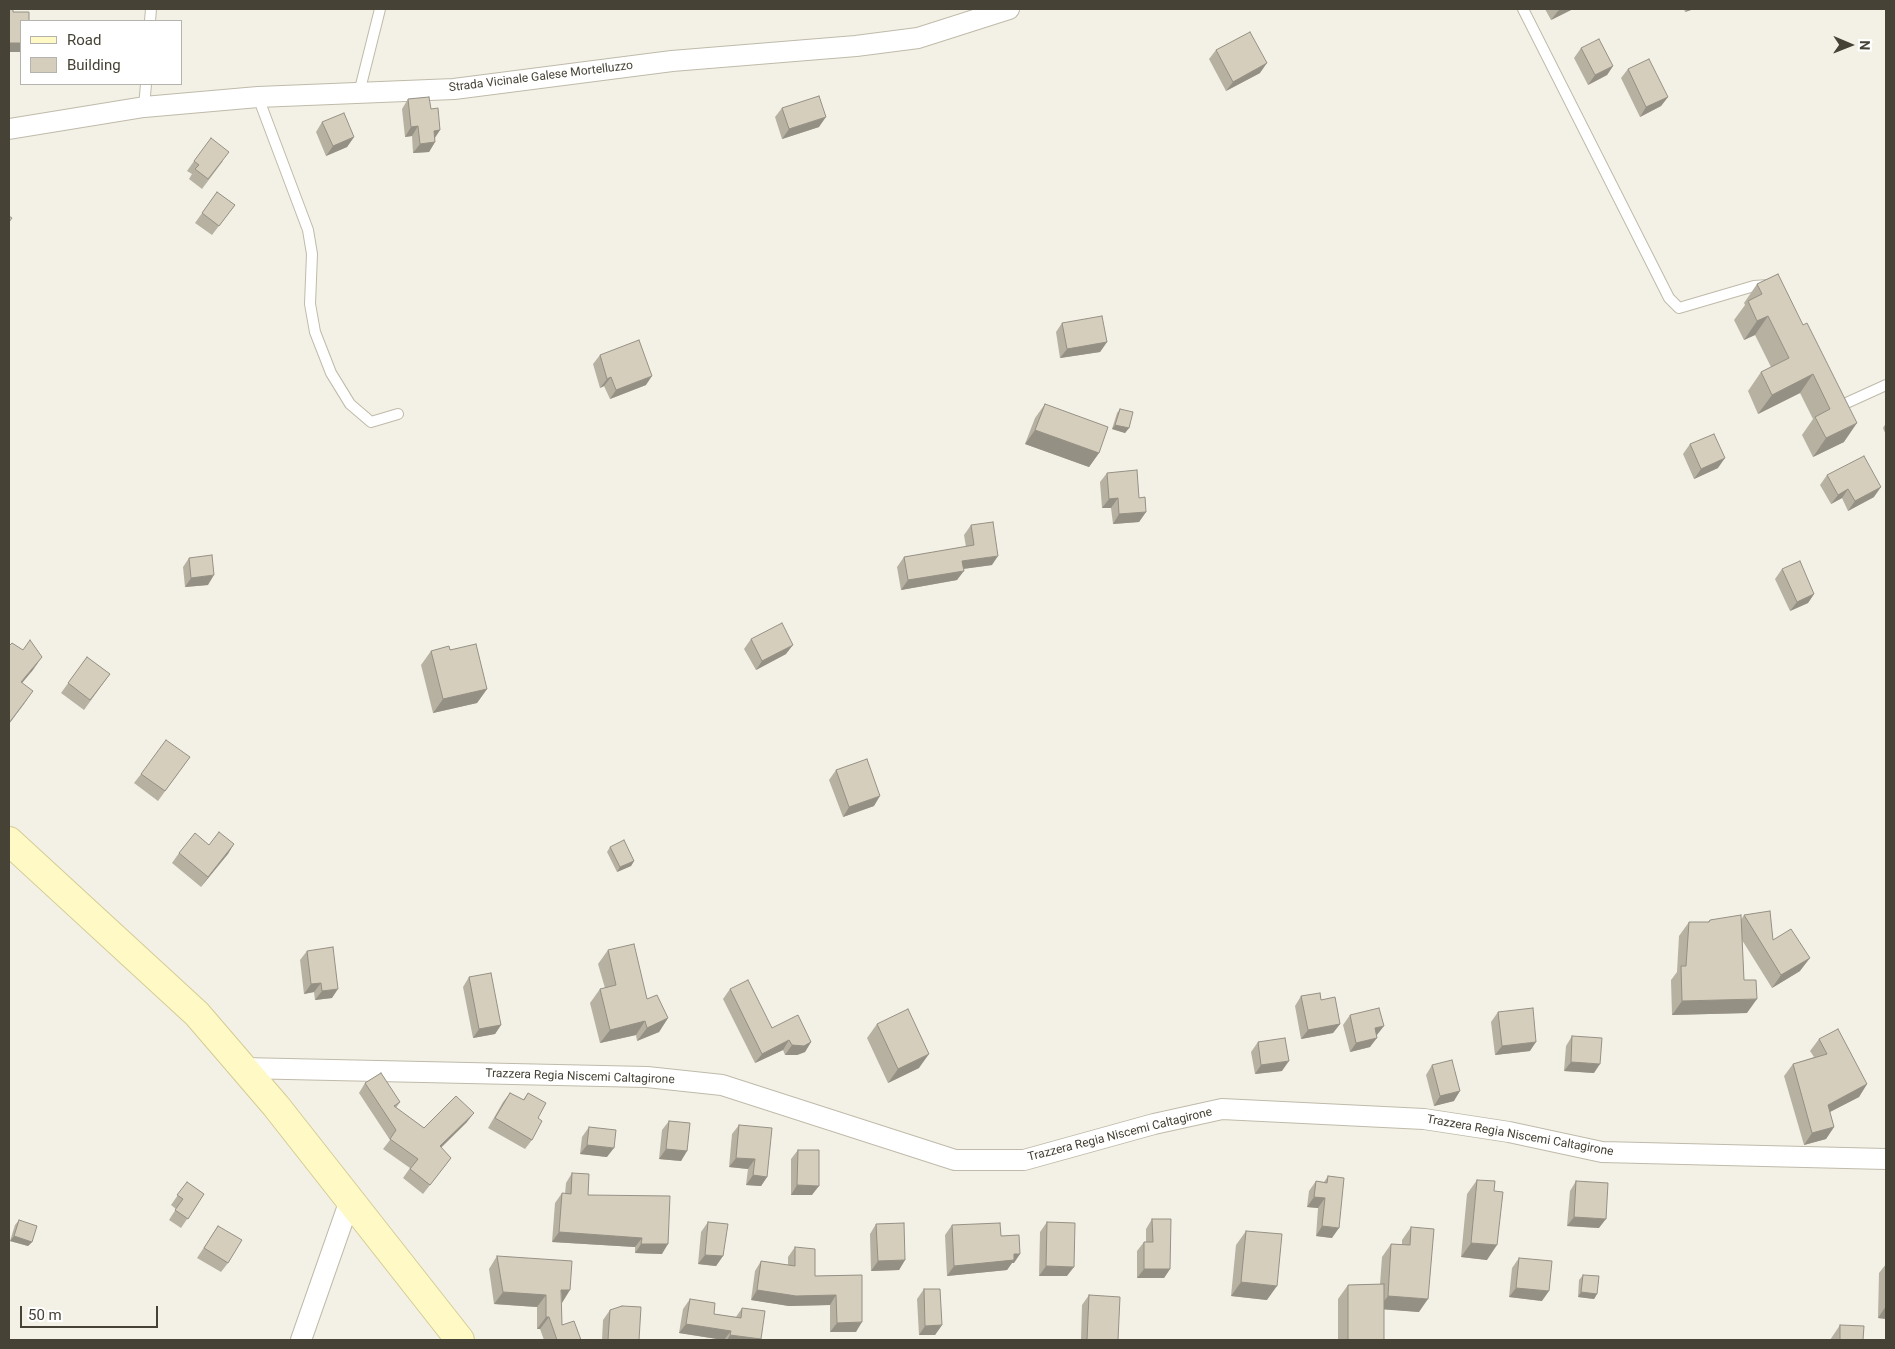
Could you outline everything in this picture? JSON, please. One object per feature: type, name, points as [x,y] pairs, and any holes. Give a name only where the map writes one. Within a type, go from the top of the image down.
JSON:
[{"type":"main road","points":[[9,841],[196,1014],[276,1106],[460,1340]]},
{"type":"street","name":"Strada Vicinale Galese Mortelluzzo","points":[[9,129],[144,107],[258,97],[454,89],[536,80],[602,69],[664,62],[856,46],[918,38],[1009,9]]},
{"type":"street","name":"Trazzera Regia Niscemi Caltagirone","points":[[242,1068],[647,1077],[722,1086],[955,1160],[1024,1160],[1154,1124],[1222,1109],[1424,1120],[1509,1132],[1602,1152],[1886,1159]]},
{"type":"street","points":[[301,1340],[350,1200]]},
{"type":"lane","points":[[359,93],[380,9]]},
{"type":"lane","points":[[1523,9],[1669,298],[1678,308],[1754,286],[1775,286],[1779,294]]},
{"type":"lane","points":[[144,107],[146,85]]},
{"type":"lane","points":[[258,97],[308,230],[312,254],[310,304],[315,332],[331,373],[350,404],[372,422],[398,414]]},
{"type":"lane","points":[[1829,400],[1842,406],[1886,386]]},
{"type":"building","points":[[9,9],[13,9],[13,12],[29,12],[29,20],[20,20],[20,43],[9,43]]},
{"type":"building","points":[[1250,32],[1267,63],[1233,82],[1216,50]]},
{"type":"building","points":[[1599,39],[1613,66],[1595,75],[1581,48]]},
{"type":"building","points":[[1649,59],[1668,97],[1646,107],[1628,69]]},
{"type":"building","points":[[819,96],[826,117],[789,129],[782,108]]},
{"type":"building","points":[[429,97],[431,109],[438,108],[440,130],[434,131],[435,142],[420,144],[418,126],[411,127],[408,99]]},
{"type":"building","points":[[344,113],[354,137],[333,146],[322,122]]},
{"type":"building","points":[[211,138],[229,152],[208,179],[195,169],[199,165],[194,161]]},
{"type":"building","points":[[217,192],[235,205],[219,226],[202,213]]},
{"type":"building","points":[[1778,274],[1803,325],[1807,323],[1857,423],[1826,438],[1815,417],[1830,409],[1813,374],[1772,395],[1761,372],[1789,358],[1768,316],[1757,321],[1748,301],[1762,294],[1757,284]]},
{"type":"building","points":[[1102,316],[1107,342],[1067,349],[1062,323]]},
{"type":"building","points":[[639,340],[652,376],[616,390],[611,377],[607,379],[600,355]]},
{"type":"building","points":[[1045,404],[1108,427],[1099,453],[1035,430]]},
{"type":"building","points":[[1120,409],[1133,412],[1129,428],[1115,425]]},
{"type":"building","points":[[1714,434],[1725,458],[1701,469],[1690,444]]},
{"type":"building","points":[[1864,456],[1881,487],[1855,501],[1848,489],[1838,495],[1827,475]]},
{"type":"building","points":[[1137,470],[1139,498],[1145,497],[1146,512],[1119,514],[1118,498],[1109,499],[1107,473]]},
{"type":"building","points":[[993,522],[998,556],[962,561],[964,571],[908,580],[904,557],[974,545],[971,525]]},
{"type":"building","points":[[212,555],[214,575],[191,578],[189,558]]},
{"type":"building","points":[[1800,561],[1814,594],[1797,602],[1782,569]]},
{"type":"building","points":[[782,623],[793,645],[762,661],[751,639]]},
{"type":"building","points":[[30,640],[42,657],[21,682],[33,691],[9,723],[9,646],[12,643],[23,650]]},
{"type":"building","points":[[476,644],[487,689],[443,699],[431,651],[449,646],[450,650]]},
{"type":"building","points":[[87,657],[110,674],[90,700],[68,683]]},
{"type":"building","points":[[166,740],[190,757],[165,791],[141,774]]},
{"type":"building","points":[[867,759],[880,796],[849,807],[836,770]]},
{"type":"building","points":[[219,832],[234,844],[208,877],[179,853],[195,833],[209,845]]},
{"type":"building","points":[[624,840],[634,861],[620,867],[610,847]]},
{"type":"building","points":[[1770,911],[1773,940],[1791,929],[1810,958],[1781,975],[1744,915]]},
{"type":"building","points":[[1741,915],[1744,980],[1756,980],[1757,999],[1682,1001],[1681,966],[1686,966],[1689,922],[1709,922],[1710,920]]},
{"type":"building","points":[[634,944],[647,999],[657,995],[668,1018],[647,1028],[645,1021],[610,1030],[600,989],[616,985],[608,950]]},
{"type":"building","points":[[333,947],[338,989],[322,991],[321,983],[311,984],[307,951]]},
{"type":"building","points":[[491,973],[501,1025],[479,1029],[469,977]]},
{"type":"building","points":[[748,980],[772,1028],[798,1015],[811,1042],[804,1046],[792,1045],[789,1040],[762,1054],[730,989]]},
{"type":"building","points":[[1320,993],[1321,1000],[1335,997],[1340,1024],[1308,1030],[1301,996]]},
{"type":"building","points":[[1379,1008],[1384,1026],[1375,1028],[1377,1038],[1356,1043],[1350,1015]]},
{"type":"building","points":[[1533,1008],[1536,1042],[1502,1046],[1498,1012]]},
{"type":"building","points":[[908,1009],[929,1054],[898,1069],[877,1024]]},
{"type":"building","points":[[1838,1029],[1867,1084],[1828,1105],[1834,1127],[1812,1133],[1793,1064],[1827,1054],[1819,1039]]},
{"type":"building","points":[[1572,1036],[1602,1038],[1600,1064],[1571,1062]]},
{"type":"building","points":[[1285,1038],[1289,1061],[1261,1065],[1258,1042]]},
{"type":"building","points":[[1452,1060],[1460,1091],[1440,1096],[1432,1065]]},
{"type":"building","points":[[381,1073],[400,1102],[394,1106],[424,1128],[456,1096],[474,1113],[440,1146],[451,1158],[430,1185],[410,1169],[418,1159],[390,1139],[396,1130],[365,1083]]},
{"type":"building","points":[[510,1093],[524,1100],[528,1093],[546,1103],[538,1118],[542,1121],[532,1140],[495,1118]]},
{"type":"building","points":[[669,1121],[690,1123],[687,1151],[666,1149]]},
{"type":"building","points":[[739,1125],[772,1128],[767,1177],[753,1175],[755,1159],[736,1158]]},
{"type":"building","points":[[589,1127],[616,1130],[614,1148],[587,1145]]},
{"type":"building","points":[[798,1150],[819,1150],[819,1186],[797,1185]]},
{"type":"building","points":[[572,1173],[589,1174],[588,1195],[670,1196],[668,1244],[641,1244],[642,1238],[559,1232],[562,1193],[571,1194]]},
{"type":"building","points":[[1328,1176],[1344,1178],[1339,1228],[1322,1226],[1325,1198],[1314,1197],[1316,1181],[1327,1183]]},
{"type":"building","points":[[1477,1180],[1495,1181],[1494,1191],[1503,1192],[1497,1245],[1471,1243]]},
{"type":"building","points":[[1576,1181],[1608,1183],[1606,1219],[1574,1217]]},
{"type":"building","points":[[187,1182],[204,1194],[188,1219],[175,1210],[183,1199],[177,1195]]},
{"type":"building","points":[[1152,1219],[1171,1219],[1170,1269],[1144,1269],[1144,1242],[1153,1242]]},
{"type":"building","points":[[19,1220],[37,1226],[32,1242],[14,1236]]},
{"type":"building","points":[[708,1222],[728,1224],[723,1256],[705,1255]]},
{"type":"building","points":[[1047,1222],[1075,1223],[1074,1267],[1046,1266]]},
{"type":"building","points":[[904,1223],[905,1260],[878,1261],[876,1224]]},
{"type":"building","points":[[1000,1223],[1001,1236],[1019,1235],[1020,1254],[1014,1254],[1014,1260],[954,1266],[952,1225]]},
{"type":"building","points":[[218,1226],[242,1240],[228,1263],[204,1248]]},
{"type":"building","points":[[1411,1227],[1434,1229],[1428,1299],[1388,1296],[1391,1244],[1410,1245]]},
{"type":"building","points":[[1246,1231],[1282,1234],[1277,1286],[1241,1282]]},
{"type":"building","points":[[795,1247],[815,1249],[815,1276],[862,1275],[862,1322],[837,1323],[836,1295],[796,1296],[757,1290],[761,1261],[795,1266]]},
{"type":"building","points":[[497,1256],[572,1261],[570,1290],[561,1290],[562,1325],[574,1321],[581,1340],[557,1340],[549,1317],[546,1317],[546,1295],[503,1292]]},
{"type":"building","points":[[1519,1258],[1552,1261],[1549,1291],[1516,1288]]},
{"type":"building","points":[[1583,1275],[1599,1276],[1597,1294],[1581,1292]]},
{"type":"building","points":[[1384,1284],[1384,1340],[1348,1340],[1348,1285]]},
{"type":"building","points":[[924,1289],[940,1289],[942,1325],[925,1326]]},
{"type":"building","points":[[1089,1295],[1120,1297],[1118,1340],[1087,1340]]},
{"type":"building","points":[[690,1299],[715,1303],[714,1314],[741,1318],[742,1308],[765,1311],[761,1339],[730,1335],[731,1331],[686,1324]]},
{"type":"building","points":[[622,1306],[641,1307],[639,1340],[608,1340],[610,1310]]},
{"type":"building","points":[[1840,1325],[1864,1326],[1863,1340],[1840,1340]]}]
